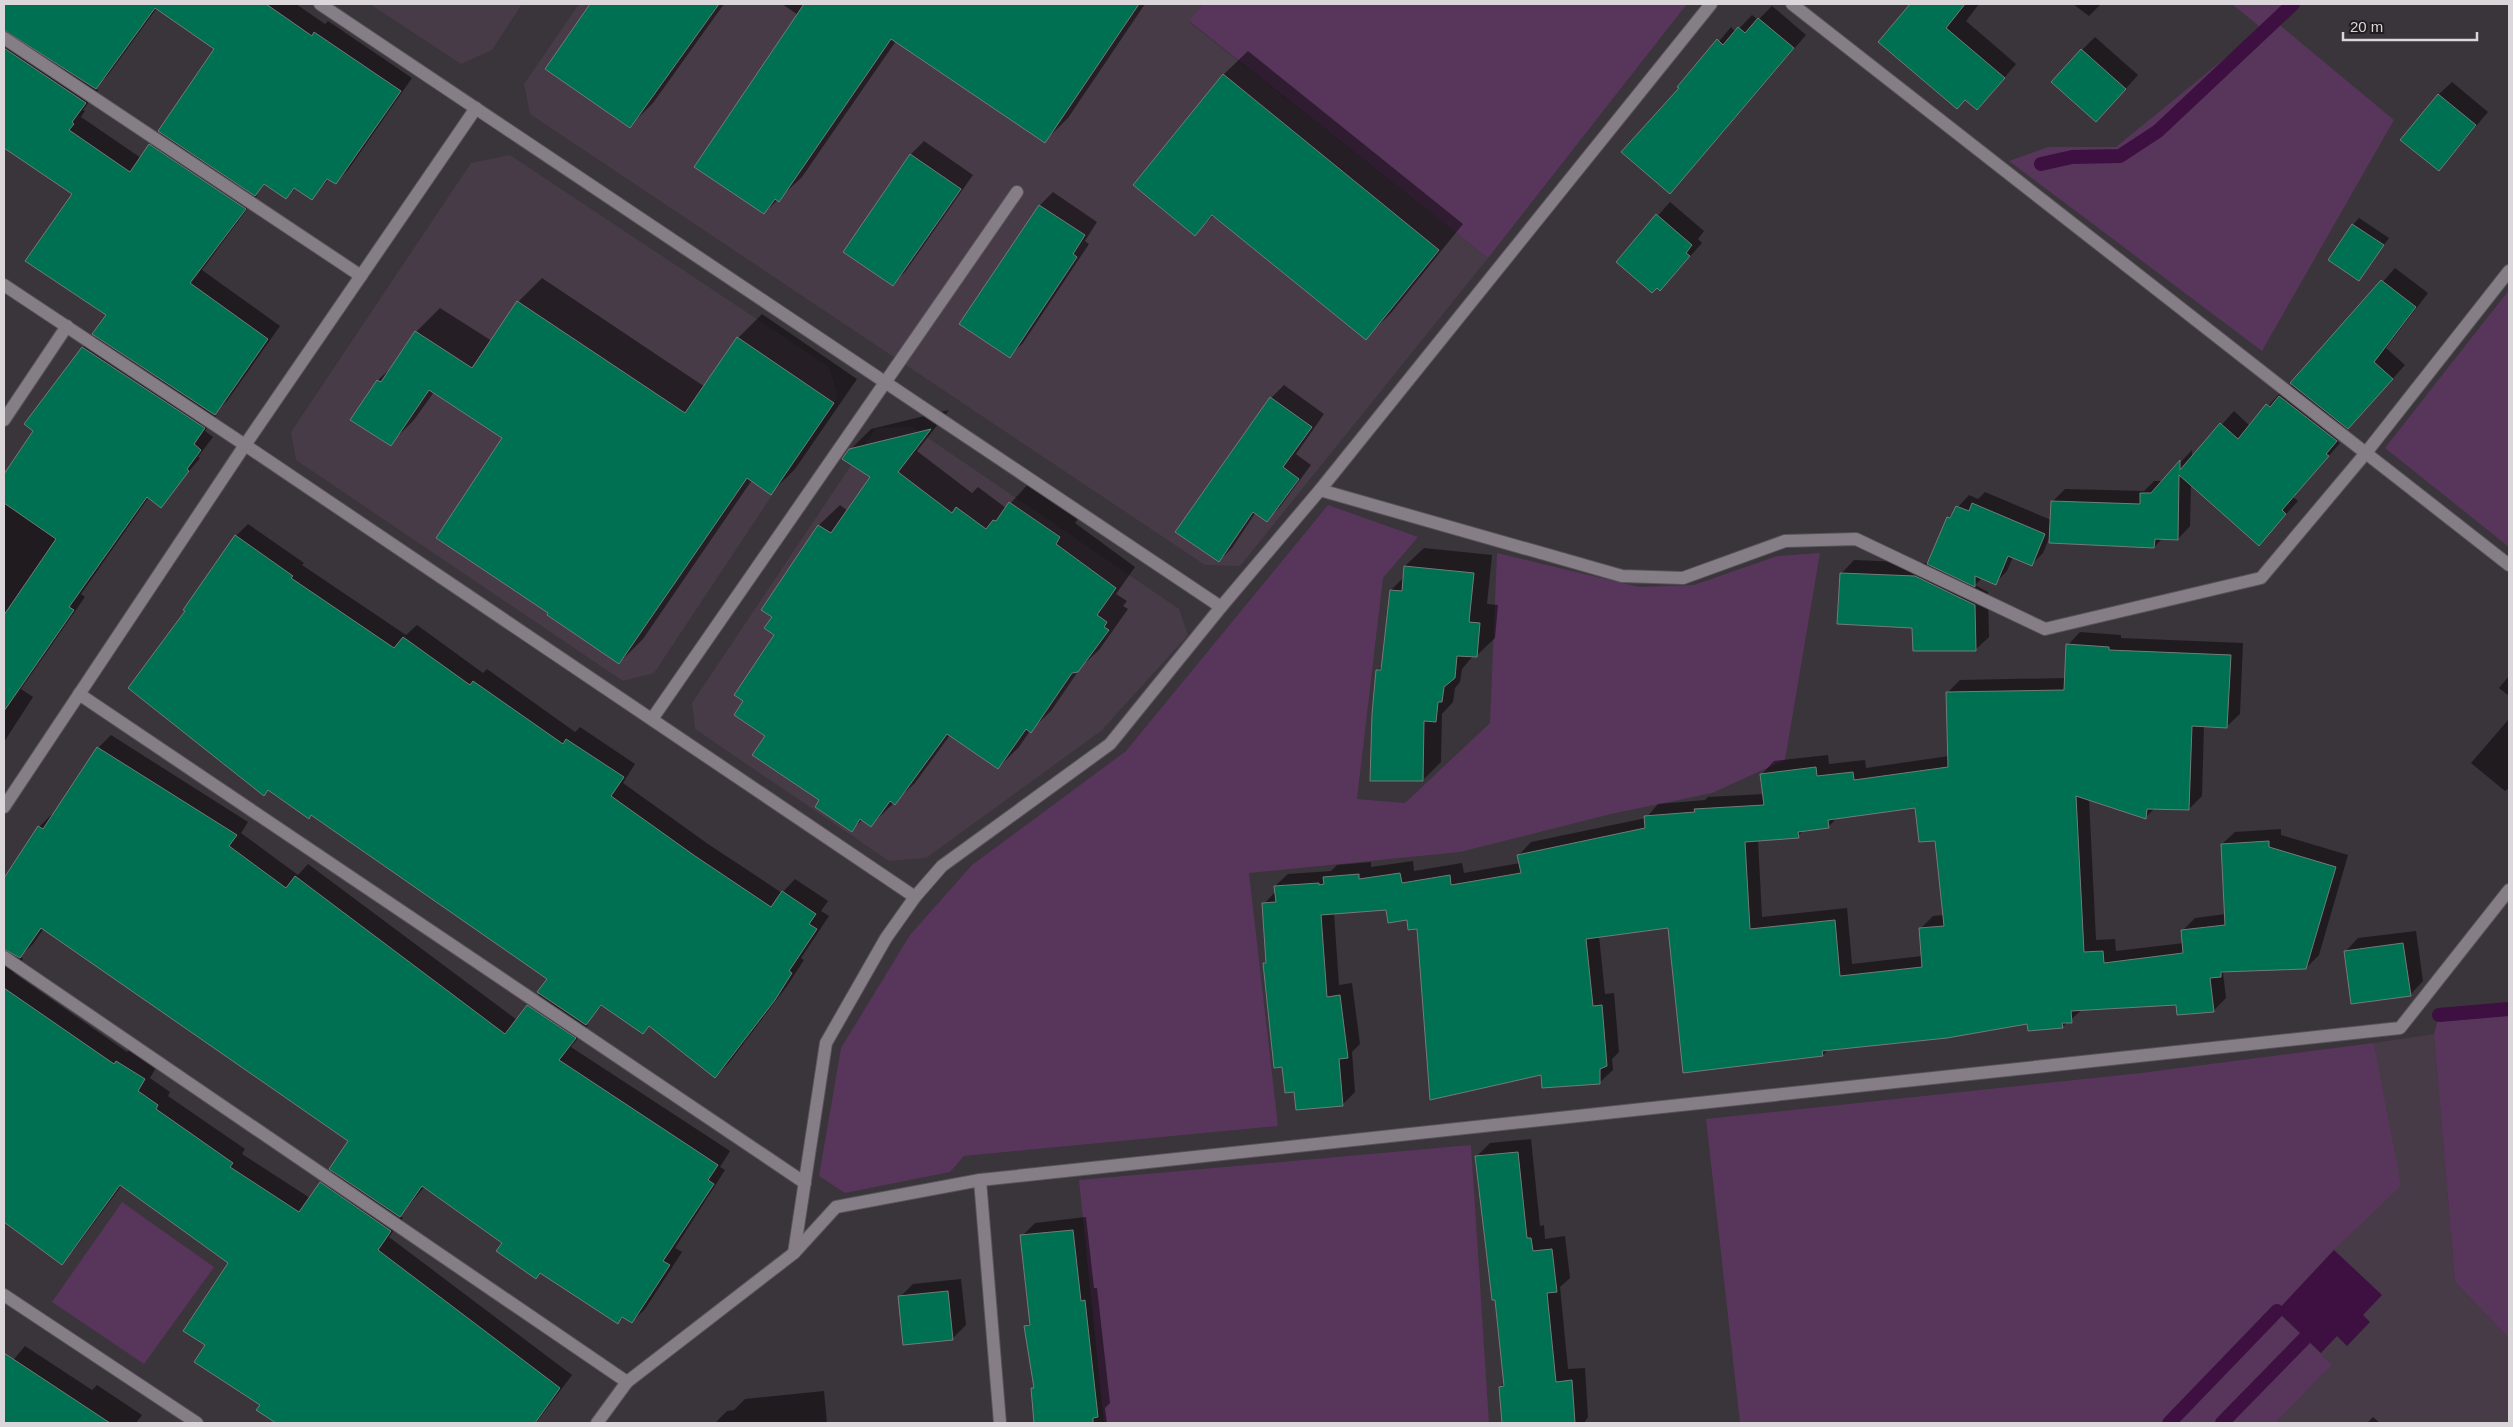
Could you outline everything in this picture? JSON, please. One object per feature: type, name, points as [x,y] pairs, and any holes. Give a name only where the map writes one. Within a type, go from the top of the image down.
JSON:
[{"type":"street","points":[[320,4],[1220,607]]},
{"type":"street","points":[[794,1253],[826,1043],[886,938],[915,897],[942,866],[1110,744],[1220,607],[1320,490],[1712,4]]},
{"type":"street","points":[[1792,4],[2509,565]]},
{"type":"street","points":[[4,38],[361,276]]},
{"type":"street","points":[[4,807],[245,445],[476,108]]},
{"type":"street","points":[[652,719],[884,381],[1017,192]]},
{"type":"street","points":[[1320,490],[1622,576],[1683,578],[1785,541],[1856,539],[2045,629],[2261,578],[2365,454],[2509,271]]},
{"type":"street","points":[[4,285],[245,445],[915,897]]},
{"type":"street","points":[[4,420],[67,326]]},
{"type":"street","points":[[79,694],[804,1183]]},
{"type":"street","points":[[597,1423],[627,1382],[794,1253],[836,1207],[980,1180],[2400,1028],[2509,890]]},
{"type":"street","points":[[4,957],[627,1382]]},
{"type":"street","points":[[980,1180],[1000,1423]]},
{"type":"street","points":[[4,1295],[197,1423]]},
{"type":"shaded area","points":[[370,4],[522,4],[492,50],[461,64]]},
{"type":"shaded area","points":[[579,4],[1203,4],[1189,22],[1488,258],[1240,566],[1205,565],[530,114],[524,84]]},
{"type":"shaded area","points":[[1203,4],[1687,4],[1488,258],[1189,21]]},
{"type":"shaded area","points":[[2232,4],[2293,4],[2275,21],[2394,120],[2262,351],[2009,161],[2048,147],[2116,147],[2246,41],[2259,26]]},
{"type":"shaded area","points":[[510,155],[829,367],[838,396],[654,673],[623,681],[296,460],[291,432],[471,163]]},
{"type":"shaded area","points":[[2509,290],[2509,547],[2385,448]]},
{"type":"shaded area","points":[[912,427],[1179,609],[1188,635],[1101,731],[926,858],[889,861],[695,729],[692,703],[876,428]]},
{"type":"shaded area","points":[[1328,505],[1418,537],[1383,578],[1357,799],[1405,803],[1490,723],[1497,553],[1639,587],[1694,585],[1777,556],[1820,553],[1785,760],[1712,793],[1611,814],[1460,852],[1249,873],[1278,1126],[964,1156],[950,1172],[845,1193],[819,1176],[841,1048],[910,935],[972,865],[1126,751]]},
{"type":"shaded area","points":[[2509,1009],[2509,1338],[2455,1282],[2434,1034],[2439,1015]]},
{"type":"shaded area","points":[[2434,1034],[2455,1282],[2509,1338],[2509,1423],[2275,1423],[2332,1365],[2277,1311],[2334,1250],[2400,1186],[2374,1043]]},
{"type":"shaded area","points":[[2374,1043],[2401,1186],[2334,1250],[2277,1311],[2332,1365],[2275,1423],[1740,1423],[1706,1119],[2141,1073]]},
{"type":"shaded area","points":[[1471,1145],[1489,1423],[1104,1423],[1079,1180]]},
{"type":"shaded area","points":[[122,1202],[214,1267],[144,1364],[52,1302]]},
{"type":"shaded area","points":[[2334,1250],[2382,1295],[2363,1315],[2370,1322],[2347,1346],[2337,1336],[2321,1353],[2277,1311]]},
{"type":"building","points":[[4,4],[266,4],[312,36],[314,32],[401,91],[336,184],[327,179],[312,200],[294,188],[286,199],[264,184],[255,196],[158,131],[214,49],[155,8],[96,89],[4,30]]},
{"type":"building","points":[[590,4],[719,4],[630,128],[545,69]]},
{"type":"building","points":[[804,4],[1139,4],[1045,143],[891,39],[779,202],[775,199],[764,214],[694,167]]},
{"type":"building","points":[[1910,4],[1965,4],[1946,28],[2005,78],[1977,110],[1965,100],[1957,109],[1878,42]]},
{"type":"building","points":[[1758,18],[1794,48],[1670,194],[1621,152],[1679,88],[1677,87],[1717,39],[1723,45],[1738,27],[1745,33]]},
{"type":"building","points":[[4,48],[86,103],[72,122],[74,124],[69,130],[130,172],[149,144],[246,209],[190,283],[268,339],[215,415],[92,334],[106,315],[25,261],[72,194],[4,148]]},
{"type":"building","points":[[2081,49],[2126,89],[2096,122],[2051,82]]},
{"type":"building","points":[[1223,74],[1439,250],[1366,340],[1212,215],[1195,236],[1133,185]]},
{"type":"building","points":[[2438,94],[2476,125],[2439,171],[2400,140]]},
{"type":"building","points":[[910,154],[961,189],[893,286],[843,252]]},
{"type":"building","points":[[1039,205],[1085,235],[1073,254],[1077,257],[1010,358],[959,324]]},
{"type":"building","points":[[1656,214],[1692,245],[1686,253],[1690,256],[1660,291],[1657,288],[1652,293],[1616,262]]},
{"type":"building","points":[[2352,224],[2384,245],[2359,281],[2328,260]]},
{"type":"building","points":[[2381,280],[2416,307],[2374,362],[2393,379],[2348,429],[2290,383]]},
{"type":"building","points":[[517,301],[685,413],[737,337],[834,403],[771,495],[747,478],[619,664],[547,615],[548,613],[436,538],[502,438],[429,390],[391,446],[350,420],[377,380],[381,382],[415,331],[472,368]]},
{"type":"building","points":[[82,347],[205,428],[194,444],[201,450],[187,469],[189,471],[161,508],[147,497],[69,607],[74,610],[4,711],[4,615],[56,539],[4,503],[4,474],[33,431],[24,424]]},
{"type":"building","points":[[2279,396],[2337,441],[2326,454],[2329,456],[2282,510],[2286,514],[2259,546],[2179,475],[2178,540],[2155,539],[2154,548],[2049,543],[2051,501],[2140,504],[2140,493],[2151,493],[2180,460],[2180,470],[2220,423],[2238,439],[2266,404],[2270,407]]},
{"type":"building","points":[[1270,397],[1312,427],[1283,467],[1299,479],[1267,522],[1253,512],[1219,562],[1175,532]]},
{"type":"building","points":[[931,429],[898,472],[952,513],[956,507],[986,529],[993,520],[996,521],[1009,502],[1060,537],[1056,544],[1116,588],[1097,615],[1107,622],[1104,627],[1109,630],[1078,672],[1072,673],[1031,733],[1026,729],[998,769],[947,734],[895,805],[890,801],[871,827],[860,819],[852,832],[815,807],[819,800],[752,755],[765,736],[734,715],[743,701],[734,695],[774,635],[764,628],[772,617],[761,610],[818,525],[831,533],[870,477],[842,459],[849,449]]},
{"type":"building","points":[[1972,503],[2045,534],[2032,566],[2008,556],[1996,585],[1975,576],[1975,587],[1927,564],[1947,517],[1950,518],[1956,506],[1969,511]]},
{"type":"building","points":[[235,535],[293,576],[291,578],[394,648],[403,637],[470,685],[473,681],[563,744],[566,739],[624,777],[611,796],[771,907],[782,891],[816,914],[809,924],[817,929],[789,971],[792,973],[775,1000],[715,1078],[649,1026],[643,1034],[601,1005],[586,1025],[537,992],[547,979],[311,815],[309,819],[268,790],[264,796],[128,688],[185,611],[183,610]]},
{"type":"building","points":[[1404,566],[1474,573],[1469,622],[1480,623],[1477,657],[1457,656],[1455,678],[1444,687],[1442,702],[1438,702],[1436,722],[1424,721],[1423,781],[1370,781],[1372,714],[1376,670],[1381,670],[1390,590],[1402,591]]},
{"type":"building","points":[[1840,573],[1915,576],[1975,605],[1976,651],[1913,651],[1912,628],[1837,624]]},
{"type":"building","points":[[2066,644],[2109,647],[2109,650],[2231,655],[2227,728],[2192,726],[2189,810],[2147,809],[2146,819],[2076,796],[2084,952],[2103,951],[2104,963],[2183,953],[2181,930],[2225,925],[2221,844],[2269,841],[2269,847],[2336,867],[2306,969],[2221,972],[2221,977],[2210,978],[2214,1012],[2177,1015],[2176,1005],[2071,1011],[2072,1023],[2062,1023],[2063,1028],[2028,1031],[2027,1024],[1947,1038],[1822,1051],[1823,1056],[1683,1073],[1668,928],[1586,939],[1593,1006],[1602,1005],[1607,1066],[1600,1069],[1600,1084],[1542,1088],[1541,1075],[1430,1100],[1417,929],[1408,930],[1407,920],[1388,923],[1386,910],[1321,915],[1327,997],[1340,995],[1348,1058],[1339,1059],[1343,1106],[1296,1110],[1294,1092],[1285,1093],[1282,1067],[1274,1068],[1263,963],[1266,963],[1262,903],[1276,902],[1274,886],[1319,883],[1319,885],[1324,884],[1323,877],[1359,874],[1359,879],[1400,873],[1402,883],[1450,875],[1451,885],[1521,873],[1517,855],[1645,828],[1644,816],[1695,812],[1694,809],[1764,805],[1760,774],[1816,767],[1817,776],[1853,772],[1854,780],[1948,767],[1946,692],[2064,690]],"holes":[[[1915,808],[1919,842],[1935,841],[1944,926],[1919,928],[1922,967],[1840,976],[1835,920],[1750,929],[1745,842],[1799,838],[1798,832],[1829,828],[1828,820]]]},
{"type":"building","points":[[97,747],[237,835],[229,846],[286,888],[295,876],[505,1034],[527,1005],[576,1038],[559,1060],[718,1165],[708,1180],[714,1184],[663,1261],[670,1265],[632,1323],[622,1317],[618,1324],[540,1273],[536,1279],[496,1251],[502,1243],[422,1186],[400,1217],[329,1169],[348,1141],[41,928],[20,958],[4,949],[4,878],[38,826],[43,829]]},
{"type":"building","points":[[2403,943],[2411,996],[2351,1004],[2344,951]]},
{"type":"building","points":[[4,988],[114,1064],[116,1061],[145,1079],[138,1091],[158,1105],[156,1109],[233,1163],[230,1167],[299,1212],[320,1182],[391,1231],[378,1250],[560,1388],[535,1423],[276,1423],[256,1410],[260,1405],[194,1362],[205,1345],[183,1331],[228,1263],[120,1185],[62,1265],[4,1222]]},
{"type":"building","points":[[1518,1152],[1527,1238],[1531,1238],[1533,1251],[1552,1249],[1557,1292],[1547,1293],[1556,1382],[1572,1380],[1575,1423],[1502,1423],[1499,1387],[1504,1386],[1495,1300],[1492,1300],[1475,1156]]},
{"type":"building","points":[[1073,1230],[1081,1301],[1085,1300],[1098,1417],[1093,1418],[1093,1423],[1034,1423],[1031,1388],[1034,1388],[1024,1326],[1030,1325],[1020,1235]]},
{"type":"building","points":[[948,1291],[953,1340],[903,1345],[898,1296]]},
{"type":"building","points":[[4,1353],[110,1423],[4,1423]]},
{"type":"waterway","points":[[2041,164],[2072,157],[2120,156],[2158,131],[2293,4]]},
{"type":"waterway","points":[[2439,1015],[2509,1009]]},
{"type":"waterway","points":[[2169,1423],[2277,1311]]},
{"type":"waterway","points":[[2222,1423],[2305,1338]]}]
